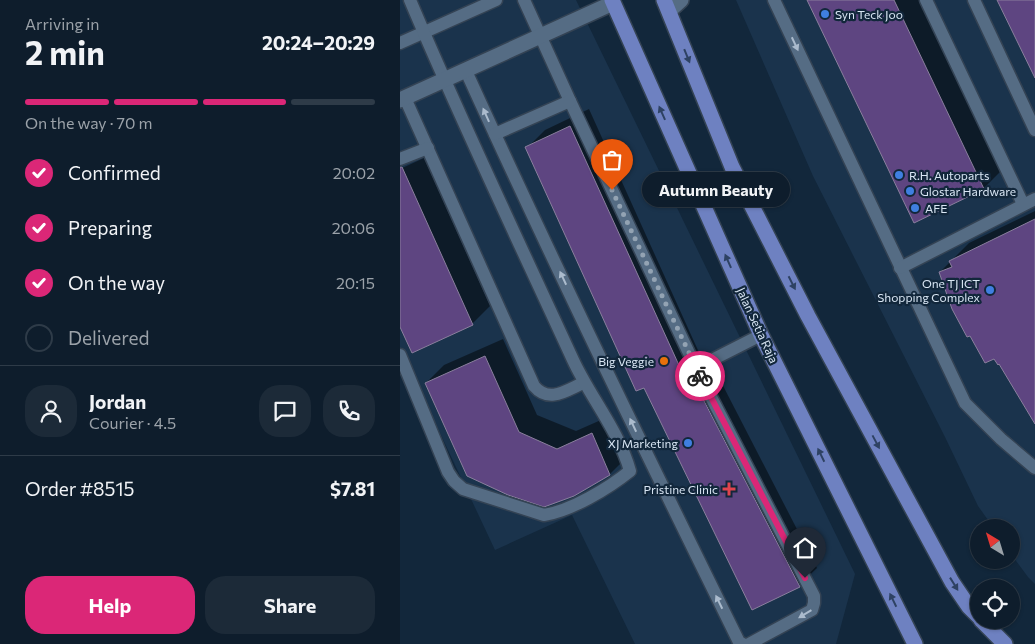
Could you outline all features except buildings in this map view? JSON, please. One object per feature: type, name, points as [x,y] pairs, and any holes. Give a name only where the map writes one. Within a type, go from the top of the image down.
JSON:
[{"type":"main road","name":"Jalan Setia Raja","points":[[612,1],[761,335],[915,644]]},
{"type":"main road","points":[[666,5],[732,167],[808,316],[952,582],[970,608]]},
{"type":"main road","points":[[990,629],[1005,644]]},
{"type":"street","points":[[666,5],[681,0]]},
{"type":"street","points":[[403,99],[541,37],[612,1]]},
{"type":"lane","points":[[400,355],[448,472],[454,482],[463,489],[544,515],[556,513],[612,485],[630,470],[621,445],[583,383],[410,0]]},
{"type":"lane","points":[[400,43],[496,0]]},
{"type":"lane","points":[[524,0],[696,368],[814,596],[812,610],[750,644]]},
{"type":"lane","points":[[774,0],[965,403],[1001,439],[1035,468]]},
{"type":"lane","points":[[900,268],[1029,201],[926,0]]},
{"type":"lane","points":[[974,0],[1035,130]]},
{"type":"lane","points":[[466,71],[656,474],[739,642],[743,644]]},
{"type":"lane","points":[[403,99],[428,148],[534,386],[543,395],[550,396],[583,383]]},
{"type":"lane","points":[[495,134],[570,101]]},
{"type":"lane","points":[[400,159],[428,148]]},
{"type":"lane","points":[[696,368],[761,335]]},
{"type":"shaded area","points":[[400,0],[576,0],[855,574],[836,644],[635,644],[572,515],[495,550],[400,348]]},
{"type":"shaded area","points":[[736,0],[1035,0],[1035,584],[1020,566],[1020,519],[987,519],[978,506],[813,176]]},
{"type":"way so far","points":[[612,190],[700,376]]},
{"type":"place","name":"Syn Teck Joo","points":[[825,14]]},
{"type":"place","name":"R.H. Autoparts","points":[[899,175]]},
{"type":"place","name":"Autumn Beauty","points":[[612,190]]},
{"type":"place","name":"Glostar Hardware","points":[[910,191]]},
{"type":"place","name":"AFE","points":[[915,208]]},
{"type":"place","name":"One TJ ICT Shopping Complex","points":[[990,290]]},
{"type":"place","name":"Big Veggie","points":[[664,361]]},
{"type":"place","name":"XJ Marketing","points":[[688,443]]},
{"type":"place","name":"Pristine Clinic","points":[[729,489]]},
{"type":"route","points":[[700,376],[805,578]]}]
